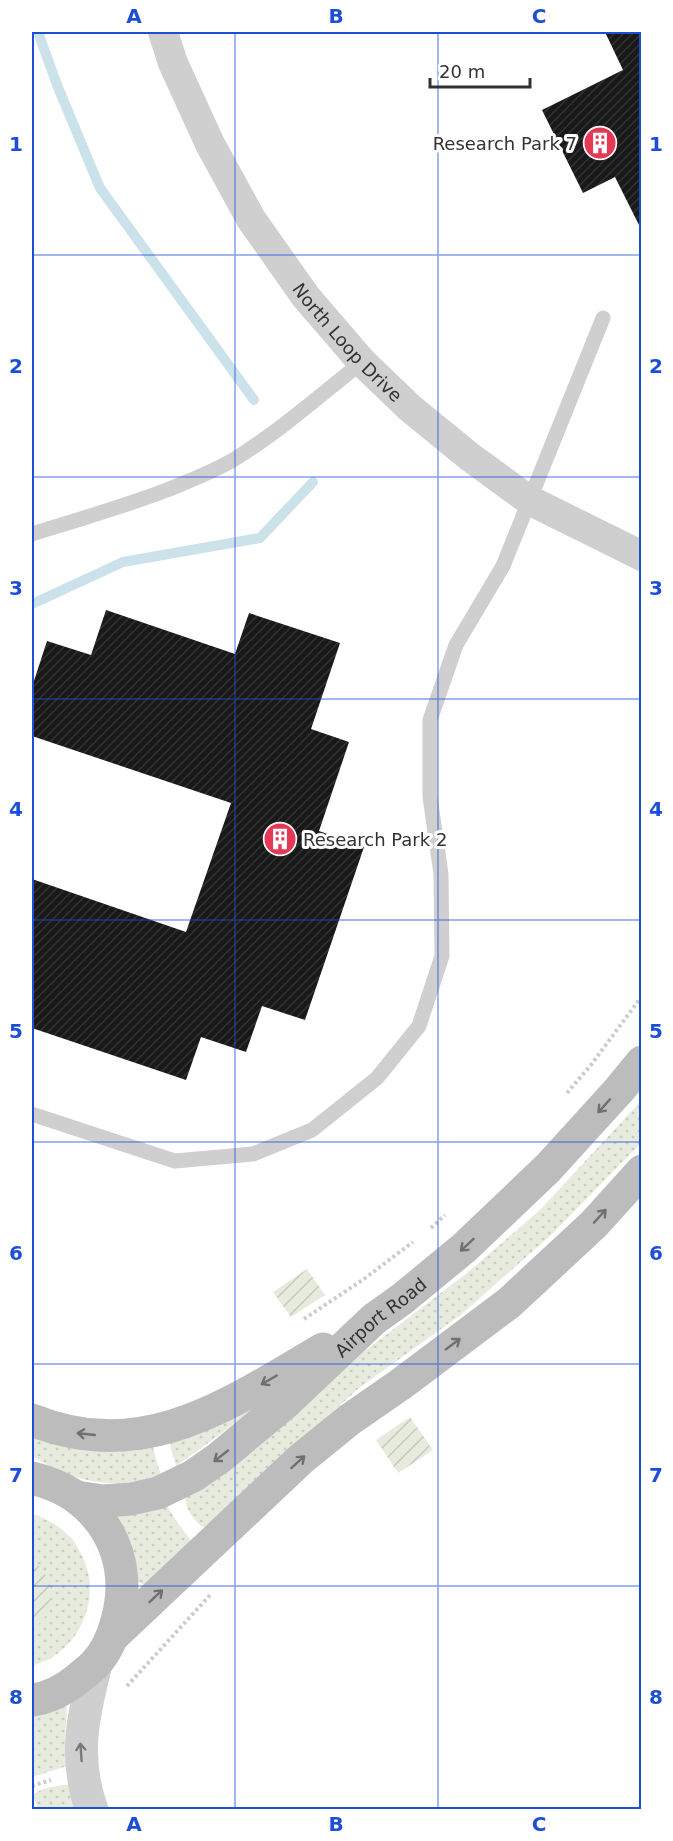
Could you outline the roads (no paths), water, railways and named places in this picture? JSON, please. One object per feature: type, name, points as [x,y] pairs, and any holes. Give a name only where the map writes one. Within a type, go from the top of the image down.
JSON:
[{"type":"main road","name":"Airport Road","points":[[47,1482],[103,1501],[131,1499],[158,1492],[193,1476],[219,1458],[284,1404],[374,1319],[450,1260],[548,1168],[642,1062]]},
{"type":"main road","points":[[113,1636],[301,1459],[349,1420],[509,1303],[594,1224],[642,1171]]},
{"type":"main road","points":[[32,1420],[81,1434],[119,1436],[159,1430],[186,1422],[226,1404],[374,1319]]},
{"type":"main road","points":[[32,1700],[39,1700],[70,1686],[96,1664],[113,1636],[123,1601],[122,1573],[115,1546],[106,1529],[93,1512],[47,1482]]},
{"type":"street","name":"North Loop Drive","points":[[163,32],[173,63],[210,144],[251,219],[306,297],[362,362],[410,408],[470,457],[529,500],[642,556]]},
{"type":"street","points":[[92,1809],[83,1774],[80,1744],[83,1717],[96,1664]]},
{"type":"lane","points":[[32,1114],[175,1161],[253,1154],[312,1130],[377,1078],[419,1026],[442,956],[441,874],[430,797],[430,720],[456,645],[503,566],[603,318]]},
{"type":"lane","points":[[32,534],[125,506],[190,481],[228,462],[303,410],[362,362]]},
{"type":"waterway","points":[[38,32],[57,85],[100,188],[254,400]]},
{"type":"waterway","points":[[32,604],[123,562],[260,538],[313,482]]},
{"type":"place","name":"Research Park 7","points":[[600,143]]},
{"type":"place","name":"Research Park 2","points":[[280,839]]}]
